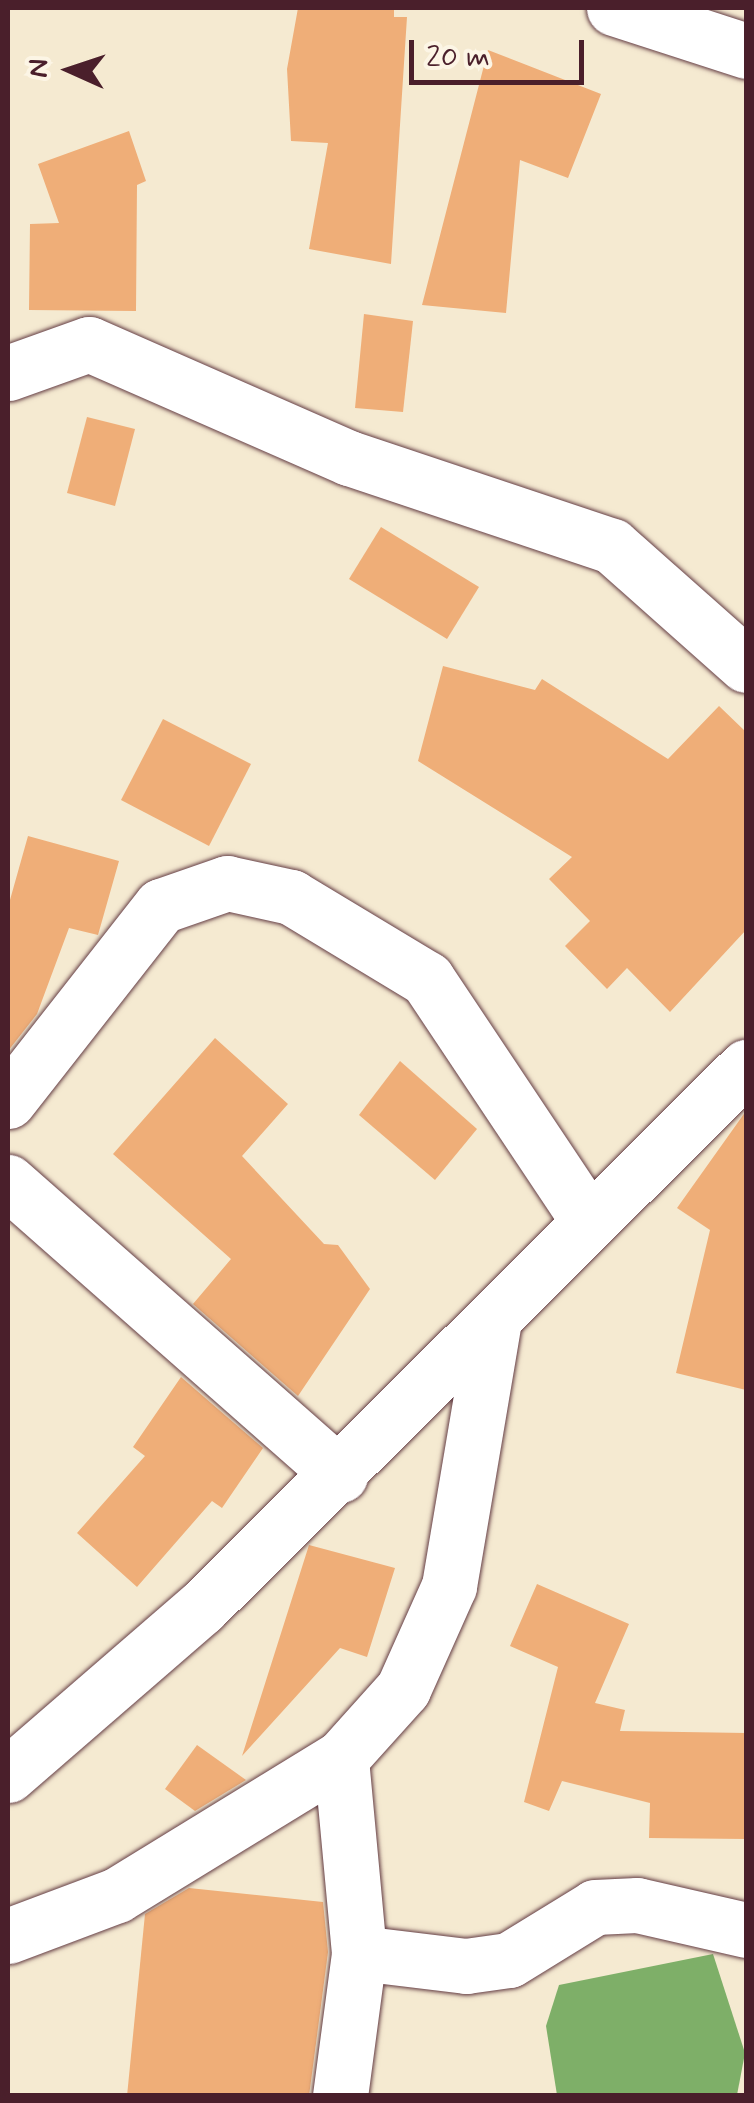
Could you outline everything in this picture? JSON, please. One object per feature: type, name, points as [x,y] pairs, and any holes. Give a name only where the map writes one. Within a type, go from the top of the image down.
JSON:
[{"type":"street","points":[[614,8],[746,50]]},
{"type":"street","points":[[8,373],[90,344],[349,458],[612,546],[746,664]]},
{"type":"street","points":[[8,1101],[161,906],[227,883],[291,897],[427,979],[590,1222]]},
{"type":"street","points":[[8,1775],[340,1475],[746,1067]]},
{"type":"street","points":[[8,1182],[340,1475]]},
{"type":"street","points":[[8,1936],[117,1894],[341,1758],[403,1690],[449,1586],[493,1325]]},
{"type":"street","points":[[340,2096],[359,1953],[341,1758]]},
{"type":"street","points":[[359,1953],[466,1966],[509,1960],[595,1907],[637,1906],[746,1930]]},
{"type":"green space","points":[[713,1954],[745,2053],[737,2095],[557,2095],[546,2026],[559,1985]]},
{"type":"building","points":[[298,8],[394,8],[394,17],[407,17],[391,264],[309,249],[328,143],[291,141],[287,69]]},
{"type":"building","points":[[488,50],[601,94],[568,178],[520,160],[506,313],[422,305]]},
{"type":"building","points":[[129,131],[146,181],[137,185],[136,311],[29,310],[30,224],[59,223],[38,164]]},
{"type":"building","points":[[364,314],[413,321],[403,412],[355,408]]},
{"type":"building","points":[[87,417],[135,429],[115,506],[67,493]]},
{"type":"building","points":[[381,527],[479,587],[447,639],[349,579]]},
{"type":"building","points":[[443,666],[535,690],[542,679],[668,759],[719,706],[746,732],[746,930],[670,1012],[627,968],[607,989],[565,946],[590,921],[549,879],[572,857],[418,761]]},
{"type":"building","points":[[163,719],[251,764],[209,846],[121,800]]},
{"type":"building","points":[[28,836],[119,861],[98,935],[69,928],[37,1014],[8,1051],[8,907]]},
{"type":"building","points":[[215,1038],[288,1104],[242,1156],[324,1244],[338,1245],[370,1289],[298,1396],[193,1304],[231,1259],[113,1154]]},
{"type":"building","points":[[400,1061],[477,1129],[435,1180],[359,1115]]},
{"type":"building","points":[[746,1111],[746,1390],[676,1373],[710,1230],[677,1208]]},
{"type":"building","points":[[181,1377],[263,1448],[222,1508],[212,1501],[137,1587],[77,1533],[145,1456],[133,1447]]},
{"type":"building","points":[[309,1545],[395,1568],[367,1657],[340,1648],[242,1756]]},
{"type":"building","points":[[537,1584],[629,1624],[595,1703],[625,1710],[620,1731],[746,1733],[746,1839],[649,1838],[650,1803],[562,1781],[549,1811],[524,1802],[558,1667],[510,1646]]},
{"type":"building","points":[[197,1745],[246,1780],[195,1811],[165,1789]]},
{"type":"building","points":[[189,1888],[323,1902],[328,1952],[309,2096],[127,2096],[145,1914]]}]
